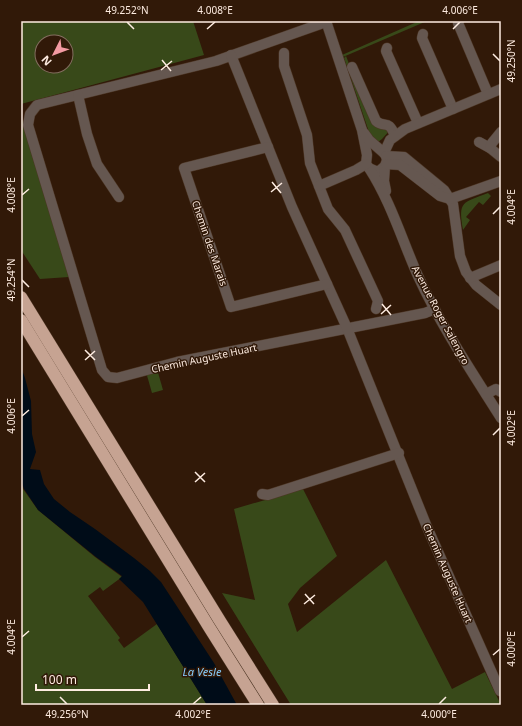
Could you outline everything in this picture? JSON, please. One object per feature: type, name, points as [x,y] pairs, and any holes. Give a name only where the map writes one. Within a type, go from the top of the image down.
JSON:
[{"type":"highway","points":[[21,297],[273,705]]},
{"type":"highway","points":[[21,320],[258,705]]},
{"type":"street","points":[[459,21],[458,23],[488,94]]},
{"type":"street","points":[[119,197],[97,164],[87,134],[78,95],[216,61],[326,22]]},
{"type":"street","name":"Avenue Roger Salengro","points":[[326,22],[362,130],[367,163],[379,183],[390,207],[403,243],[435,309],[501,418]]},
{"type":"street","points":[[423,34],[422,38],[453,109]]},
{"type":"street","points":[[387,48],[386,51],[418,123]]},
{"type":"street","points":[[284,54],[284,66],[307,135],[310,163],[328,209],[345,230],[378,301],[376,308]]},
{"type":"street","points":[[231,55],[292,207],[347,328]]},
{"type":"street","points":[[352,67],[376,121],[378,123],[389,124],[395,136]]},
{"type":"street","points":[[367,163],[372,170],[379,171],[390,140],[405,129],[501,89]]},
{"type":"street","name":"Chemin Auguste Huart","points":[[78,95],[37,105],[30,114],[28,125],[102,370],[108,377],[117,378],[177,362],[424,313],[435,309]]},
{"type":"street","name":"Avenue Roger Salengro","points":[[362,130],[384,158],[384,181],[390,207]]},
{"type":"street","points":[[490,148],[501,132]]},
{"type":"street","points":[[479,142],[490,148],[501,157]]},
{"type":"street","name":"Chemin des Marais","points":[[268,147],[184,168],[231,307],[327,284]]},
{"type":"street","points":[[319,186],[356,170],[367,163],[372,150],[384,158],[400,165],[440,196],[450,199],[501,181]]},
{"type":"street","points":[[450,199],[453,204],[460,256],[466,272],[476,284],[501,306]]},
{"type":"street","points":[[470,278],[501,265]]},
{"type":"street","name":"Chemin Auguste Huart","points":[[347,328],[399,454],[427,527],[500,691]]},
{"type":"street","points":[[486,394],[496,389],[501,392]]},
{"type":"street","points":[[262,494],[268,495],[399,454]]},
{"type":"green space","points":[[21,21],[193,21],[204,55],[21,104]]},
{"type":"green space","points":[[419,21],[427,21],[343,57],[342,55]]},
{"type":"green space","points":[[346,56],[371,120],[390,130],[378,142],[370,135],[344,58]]},
{"type":"green space","points":[[21,116],[69,277],[40,279],[21,250]]},
{"type":"green space","points":[[488,193],[491,196],[483,205],[479,202],[466,217],[470,220],[463,230],[461,213],[464,204],[467,201]]},
{"type":"green space","points":[[157,369],[163,390],[152,393],[146,372]]},
{"type":"green space","points":[[21,481],[23,489],[38,510],[95,557],[122,577],[103,591],[100,587],[88,596],[120,638],[118,640],[124,648],[157,624],[207,705],[21,705]]},
{"type":"green space","points":[[303,489],[337,556],[300,588],[288,604],[297,632],[386,560],[452,689],[485,672],[501,705],[291,705],[222,593],[255,600],[234,509]]},
{"type":"water","name":"La Vesle","points":[[21,367],[31,401],[32,434],[36,452],[30,469],[40,470],[44,484],[54,499],[134,558],[161,582],[214,663],[237,705],[207,705],[143,602],[119,579],[122,576],[38,510],[24,489],[21,481]]}]
